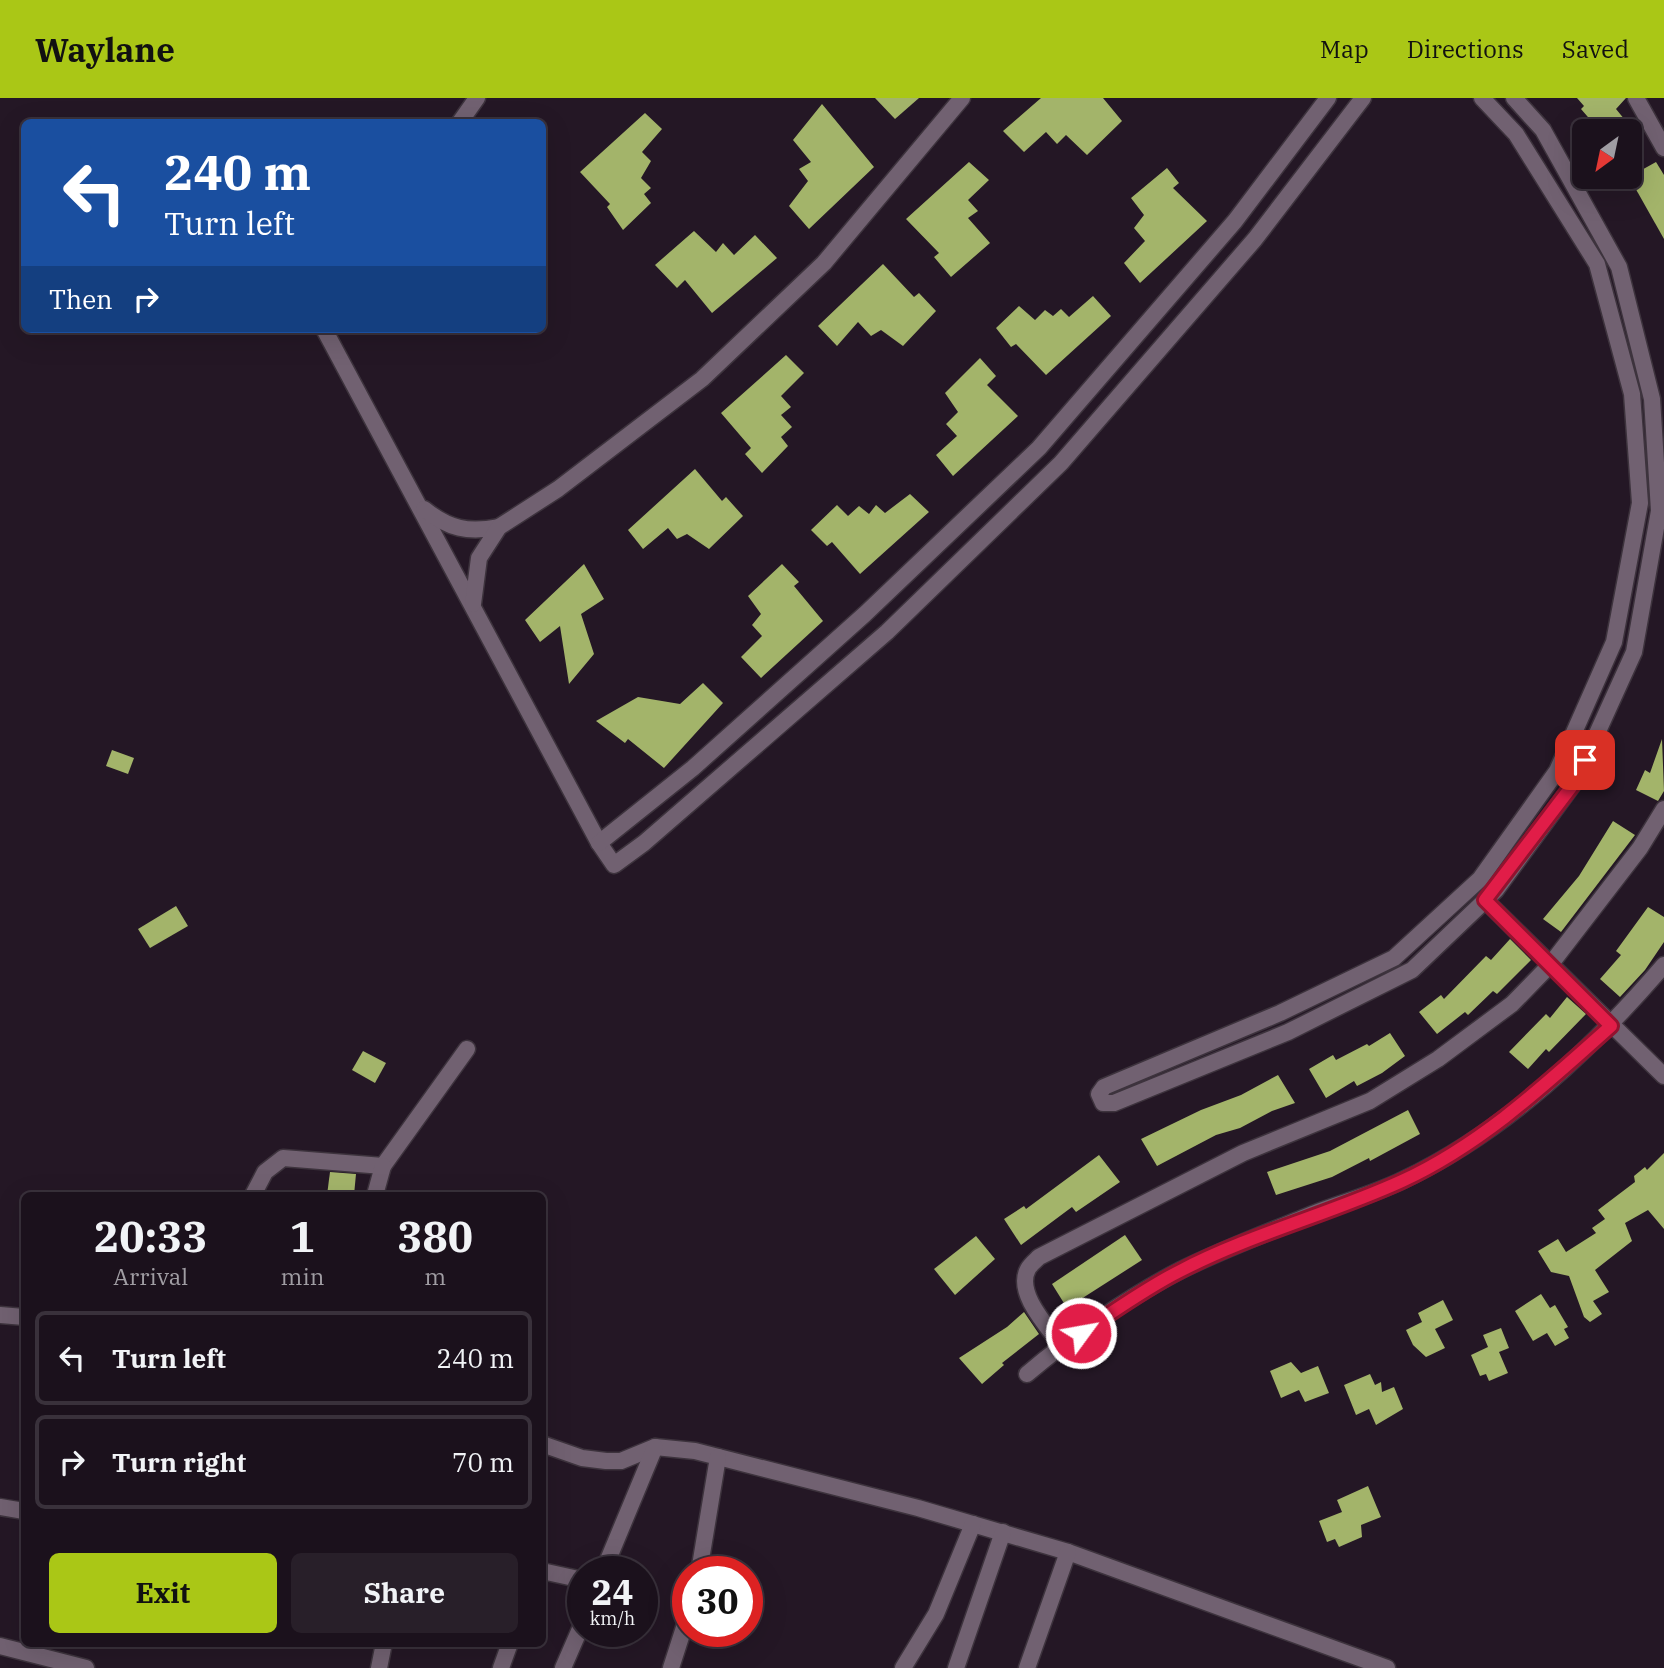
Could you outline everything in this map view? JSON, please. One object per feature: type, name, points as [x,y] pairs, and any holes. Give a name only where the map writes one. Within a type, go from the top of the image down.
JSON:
[{"type":"street","points":[[462,119],[477,98]]},
{"type":"street","points":[[416,503],[439,521],[459,530],[478,531],[499,527],[558,489],[702,379],[824,263],[962,98]]},
{"type":"street","points":[[599,843],[694,768],[865,614],[1039,448],[1235,220],[1328,98]]},
{"type":"street","points":[[326,333],[599,843],[614,865],[653,835],[887,632],[1060,463],[1255,239],[1363,98]]},
{"type":"street","points":[[1482,98],[1516,134],[1597,264],[1632,394],[1640,503],[1614,642],[1558,771],[1480,879],[1394,958],[1280,1013],[1104,1087],[1099,1094],[1100,1099],[1108,1104],[1263,1042],[1412,970],[1485,900],[1575,782],[1634,652],[1659,511],[1659,440],[1652,400],[1619,267],[1543,130],[1514,98]]},
{"type":"street","points":[[1636,98],[1664,148]]},
{"type":"street","points":[[473,604],[479,558],[499,527]]},
{"type":"street","points":[[1061,1345],[1028,1296],[1025,1283],[1027,1270],[1040,1257],[1243,1153],[1370,1101],[1438,1059],[1511,1004],[1550,965],[1640,848],[1664,809]]},
{"type":"street","points":[[1485,900],[1664,1076]]},
{"type":"street","points":[[1027,1374],[1061,1345],[1180,1271],[1311,1214],[1402,1181],[1465,1145],[1518,1109],[1611,1026],[1664,965]]},
{"type":"street","points":[[375,1192],[383,1166],[467,1049]]},
{"type":"street","points":[[255,1192],[265,1172],[283,1158],[383,1166]]},
{"type":"street","points":[[0,1315],[21,1317]]},
{"type":"street","points":[[546,1445],[582,1458],[606,1461],[621,1461],[655,1447],[669,1446],[973,1524],[1068,1552],[1387,1668]]},
{"type":"street","points":[[610,1556],[655,1447]]},
{"type":"street","points":[[702,1556],[718,1457]]},
{"type":"street","points":[[0,1507],[21,1510]]},
{"type":"street","points":[[903,1668],[936,1614],[973,1524]]},
{"type":"street","points":[[956,1668],[1003,1532]]},
{"type":"street","points":[[1027,1668],[1068,1552]]},
{"type":"street","points":[[546,1572],[567,1576]]},
{"type":"street","points":[[0,1646],[86,1668]]},
{"type":"street","points":[[379,1668],[383,1647]]},
{"type":"street","points":[[501,1668],[509,1647]]},
{"type":"street","points":[[563,1668],[572,1647]]},
{"type":"street","points":[[671,1668],[678,1647]]},
{"type":"building","points":[[875,98],[919,98],[895,119]]},
{"type":"building","points":[[1041,98],[1103,98],[1122,121],[1087,155],[1066,135],[1057,144],[1046,132],[1024,152],[1003,131]]},
{"type":"building","points":[[1577,98],[1626,98],[1616,109],[1624,119],[1590,119],[1581,109],[1584,106]]},
{"type":"building","points":[[822,104],[874,167],[809,229],[789,206],[808,181],[799,169],[811,162],[793,140]]},
{"type":"building","points":[[645,113],[662,129],[642,152],[651,161],[641,178],[651,188],[644,194],[651,203],[623,230],[607,207],[610,204],[580,172]]},
{"type":"building","points":[[969,162],[989,180],[968,200],[978,211],[968,218],[990,243],[951,277],[934,257],[939,253],[906,219]]},
{"type":"building","points":[[1656,162],[1664,175],[1664,239],[1636,189],[1642,189],[1642,170]]},
{"type":"building","points":[[1167,168],[1179,183],[1173,188],[1207,221],[1140,283],[1124,263],[1145,241],[1134,228],[1144,215],[1131,198]]},
{"type":"building","points":[[694,231],[716,252],[723,243],[734,255],[755,235],[777,258],[712,313],[685,280],[677,288],[655,265]]},
{"type":"building","points":[[883,264],[914,297],[919,293],[936,311],[903,346],[881,330],[871,336],[858,322],[837,346],[818,326]]},
{"type":"building","points":[[1093,296],[1111,316],[1046,375],[1016,344],[1011,347],[996,328],[1019,306],[1035,320],[1045,310],[1053,316],[1061,309],[1069,317]]},
{"type":"building","points":[[786,355],[804,373],[781,396],[791,407],[781,415],[792,427],[781,437],[788,446],[762,473],[745,454],[751,448],[721,413]]},
{"type":"building","points":[[980,358],[996,376],[987,385],[1018,416],[953,476],[936,455],[957,436],[946,424],[958,412],[945,393]]},
{"type":"building","points":[[695,469],[722,501],[726,497],[743,516],[709,549],[687,534],[677,539],[668,528],[643,549],[628,530]]},
{"type":"building","points":[[910,494],[929,512],[860,574],[832,542],[827,546],[811,530],[837,505],[848,516],[859,506],[869,514],[876,505],[885,513]]},
{"type":"building","points":[[584,564],[604,599],[581,614],[594,654],[569,684],[560,626],[540,642],[525,620]]},
{"type":"building","points":[[782,564],[799,582],[794,586],[823,621],[761,678],[741,657],[762,636],[752,625],[761,614],[748,596]]},
{"type":"building","points":[[703,683],[723,703],[664,768],[628,739],[625,743],[596,721],[638,697],[680,704]]},
{"type":"building","points":[[1662,739],[1664,791],[1658,801],[1636,790],[1645,770],[1650,773]]},
{"type":"building","points":[[112,750],[134,758],[128,774],[106,766]]},
{"type":"building","points":[[1613,821],[1635,835],[1561,932],[1543,919],[1579,876]]},
{"type":"building","points":[[176,906],[188,926],[150,948],[138,929]]},
{"type":"building","points":[[1648,907],[1664,917],[1664,942],[1645,970],[1620,997],[1600,979],[1621,955],[1616,951]]},
{"type":"building","points":[[1510,939],[1531,960],[1497,994],[1493,991],[1468,1015],[1465,1012],[1437,1034],[1419,1012],[1441,995],[1444,999],[1486,956],[1491,960]]},
{"type":"building","points":[[1567,997],[1586,1014],[1549,1052],[1546,1049],[1528,1069],[1509,1052],[1546,1014],[1550,1018]]},
{"type":"building","points":[[1390,1033],[1405,1056],[1382,1073],[1357,1086],[1354,1081],[1326,1098],[1309,1069],[1333,1055],[1336,1060],[1367,1044],[1369,1046]]},
{"type":"building","points":[[363,1051],[386,1063],[375,1083],[352,1070]]},
{"type":"building","points":[[1278,1075],[1295,1103],[1272,1111],[1240,1128],[1216,1135],[1157,1166],[1141,1139],[1201,1110],[1241,1095]]},
{"type":"building","points":[[1408,1110],[1420,1134],[1370,1161],[1369,1158],[1332,1177],[1276,1195],[1267,1172],[1330,1151]]},
{"type":"building","points":[[1664,1153],[1664,1229],[1648,1210],[1625,1223],[1632,1241],[1595,1270],[1609,1292],[1593,1301],[1602,1314],[1590,1322],[1584,1317],[1569,1276],[1551,1272],[1538,1251],[1558,1239],[1566,1252],[1596,1233],[1592,1228],[1605,1219],[1598,1210],[1635,1182],[1634,1176],[1645,1167],[1647,1170]]},
{"type":"building","points":[[1099,1155],[1120,1182],[1076,1212],[1072,1207],[1021,1245],[1004,1219],[1024,1206],[1026,1209]]},
{"type":"building","points":[[330,1172],[356,1174],[354,1192],[327,1192]]},
{"type":"building","points":[[1125,1235],[1142,1260],[1067,1308],[1052,1284]]},
{"type":"building","points":[[976,1236],[995,1259],[955,1295],[934,1269]]},
{"type":"building","points":[[1541,1294],[1550,1308],[1555,1305],[1568,1327],[1564,1329],[1569,1338],[1555,1346],[1547,1333],[1533,1341],[1515,1311]]},
{"type":"building","points":[[1443,1300],[1453,1320],[1435,1329],[1445,1348],[1426,1357],[1413,1345],[1406,1330],[1422,1322],[1418,1313]]},
{"type":"building","points":[[1024,1312],[1039,1334],[1002,1363],[1004,1365],[982,1384],[959,1358],[1007,1327]]},
{"type":"building","points":[[1501,1328],[1509,1348],[1499,1352],[1508,1373],[1489,1381],[1486,1374],[1480,1376],[1471,1355],[1488,1347],[1483,1335]]},
{"type":"building","points":[[1291,1362],[1301,1373],[1318,1366],[1329,1393],[1305,1402],[1299,1390],[1281,1398],[1270,1371]]},
{"type":"building","points":[[1370,1374],[1375,1385],[1381,1382],[1382,1392],[1394,1387],[1403,1409],[1376,1425],[1369,1409],[1356,1415],[1344,1385]]},
{"type":"building","points":[[1368,1486],[1381,1517],[1361,1525],[1362,1537],[1339,1547],[1335,1539],[1327,1542],[1319,1521],[1342,1512],[1337,1500]]},
{"type":"route","points":[[1081,1333],[1180,1271],[1311,1214],[1402,1181],[1465,1145],[1518,1109],[1611,1026],[1485,900],[1496,890],[1575,782],[1585,760]]}]
